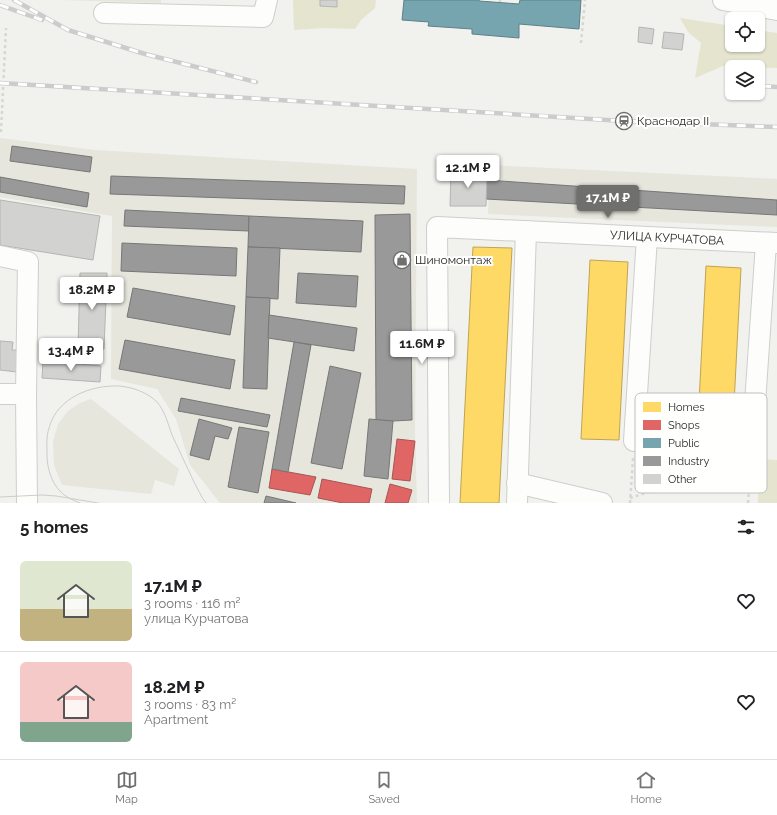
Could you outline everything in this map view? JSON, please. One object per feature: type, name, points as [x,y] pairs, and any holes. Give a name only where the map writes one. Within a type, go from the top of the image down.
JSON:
[{"type":"street","points":[[104,12],[263,17],[267,0]]},
{"type":"street","points":[[724,0],[777,10]]},
{"type":"street","name":"УЛИЦА КУРЧАТОВА","points":[[439,503],[437,227],[771,243]]},
{"type":"street","points":[[517,503],[526,231]]},
{"type":"street","points":[[637,393],[647,237]]},
{"type":"street","points":[[757,393],[771,243]]},
{"type":"street","points":[[0,256],[28,262],[26,394],[27,503]]},
{"type":"street","points":[[0,394],[26,394]]},
{"type":"street","points":[[634,441],[635,425]]},
{"type":"street","points":[[517,483],[602,503]]},
{"type":"path","points":[[581,43],[585,0]]},
{"type":"path","points":[[1,132],[6,28]]},
{"type":"path","points":[[0,52],[4,53]]},
{"type":"path","points":[[630,503],[634,441]]},
{"type":"path","points":[[630,498],[645,493]]},
{"type":"path","points":[[748,503],[749,493]]},
{"type":"shaded area","points":[[62,0],[161,0],[161,3]]},
{"type":"shaded area","points":[[0,138],[95,150],[417,169],[415,432],[417,503],[220,503],[190,465],[176,419],[157,389],[111,379],[112,216],[0,197]]},
{"type":"shaded area","points":[[490,165],[777,179],[777,227],[488,214]]},
{"type":"shaded area","points":[[91,399],[179,469],[174,486],[155,480],[151,494],[62,485],[54,465],[53,442],[58,424],[68,411],[80,403]]},
{"type":"green space","points":[[293,0],[376,0],[375,8],[361,20],[355,29],[325,28],[294,30]]},
{"type":"green space","points":[[680,18],[725,25],[725,52],[765,52],[765,31],[777,33],[777,68],[765,68],[765,60],[725,60],[725,66],[695,78],[701,43],[688,32]]},
{"type":"green space","points":[[767,459],[777,460],[777,503],[758,503],[758,493],[767,493]]},
{"type":"building: Homes","points":[[473,247],[512,248],[499,503],[460,503]]},
{"type":"building: Homes","points":[[590,260],[628,262],[619,440],[581,439]]},
{"type":"building: Homes","points":[[706,266],[741,268],[735,393],[699,393]]},
{"type":"building: Shops","points":[[397,439],[415,441],[410,481],[392,479]]},
{"type":"building: Shops","points":[[272,469],[316,477],[310,495],[269,488]]},
{"type":"building: Shops","points":[[322,479],[372,489],[369,503],[343,503],[318,498]]},
{"type":"building: Shops","points":[[390,484],[412,490],[408,503],[385,503]]},
{"type":"building: Public","points":[[404,0],[479,0],[519,4],[520,0],[581,0],[579,29],[519,24],[519,38],[472,34],[472,29],[428,26],[429,22],[402,20]]},
{"type":"building: Industry","points":[[12,146],[92,157],[90,172],[10,161]]},
{"type":"building: Industry","points":[[111,176],[405,186],[404,204],[110,194]]},
{"type":"building: Industry","points":[[0,177],[89,193],[87,207],[0,192]]},
{"type":"building: Industry","points":[[486,180],[777,200],[777,215],[486,199]]},
{"type":"building: Industry","points":[[125,210],[249,216],[249,231],[124,226]]},
{"type":"building: Industry","points":[[410,214],[412,420],[376,420],[375,215]]},
{"type":"building: Industry","points":[[249,216],[363,221],[361,252],[248,247]]},
{"type":"building: Industry","points":[[122,243],[237,248],[236,276],[121,271]]},
{"type":"building: Industry","points":[[248,247],[280,248],[278,299],[246,297]]},
{"type":"building: Industry","points":[[298,273],[358,276],[356,307],[296,303]]},
{"type":"building: Industry","points":[[133,288],[235,306],[230,335],[127,317]]},
{"type":"building: Industry","points":[[246,297],[270,298],[267,389],[243,388]]},
{"type":"building: Industry","points":[[269,315],[357,328],[354,351],[268,338]]},
{"type":"building: Industry","points":[[125,340],[235,360],[230,389],[119,369]]},
{"type":"building: Industry","points":[[294,342],[311,345],[288,472],[272,469]]},
{"type":"building: Industry","points":[[330,366],[361,373],[342,469],[311,463]]},
{"type":"building: Industry","points":[[181,398],[270,415],[267,427],[178,411]]},
{"type":"building: Industry","points":[[199,419],[232,428],[228,439],[215,436],[209,460],[190,455]]},
{"type":"building: Industry","points":[[369,419],[393,421],[388,479],[364,476]]},
{"type":"building: Industry","points":[[239,427],[269,432],[258,493],[228,487]]},
{"type":"building: Industry","points":[[266,496],[296,503],[264,503]]},
{"type":"building: Other","points":[[320,0],[337,0],[337,7],[320,6]]},
{"type":"building: Other","points":[[639,27],[654,29],[652,44],[638,42]]},
{"type":"building: Other","points":[[664,32],[684,34],[682,50],[662,48]]},
{"type":"building: Other","points":[[451,172],[487,173],[486,206],[450,206]]},
{"type":"building: Other","points":[[0,200],[100,216],[93,260],[0,245]]},
{"type":"building: Other","points":[[80,273],[107,273],[104,349],[78,348]]},
{"type":"building: Other","points":[[0,341],[13,342],[12,350],[19,350],[17,372],[0,370]]},
{"type":"building: Other","points":[[43,361],[101,366],[100,382],[42,378]]},
{"type":"tram line","points":[[80,503],[62,493],[52,479],[47,460],[47,438],[49,428],[53,418],[67,401],[86,391],[108,386],[119,386],[134,389],[153,398],[157,402],[162,409],[172,435],[194,482],[206,503]]},
{"type":"tram line","points":[[0,497],[42,495],[98,503]]},
{"type":"railway","points":[[14,0],[68,30],[145,54],[256,82]]},
{"type":"railway","points":[[0,5],[42,20]]},
{"type":"railway","points":[[0,83],[624,121],[777,127]]},
{"type":"railway","points":[[765,86],[777,87]]},
{"type":"place","name":"Краснодар II","points":[[624,121]]},
{"type":"place","name":"Шиномонтаж","points":[[402,260]]}]
